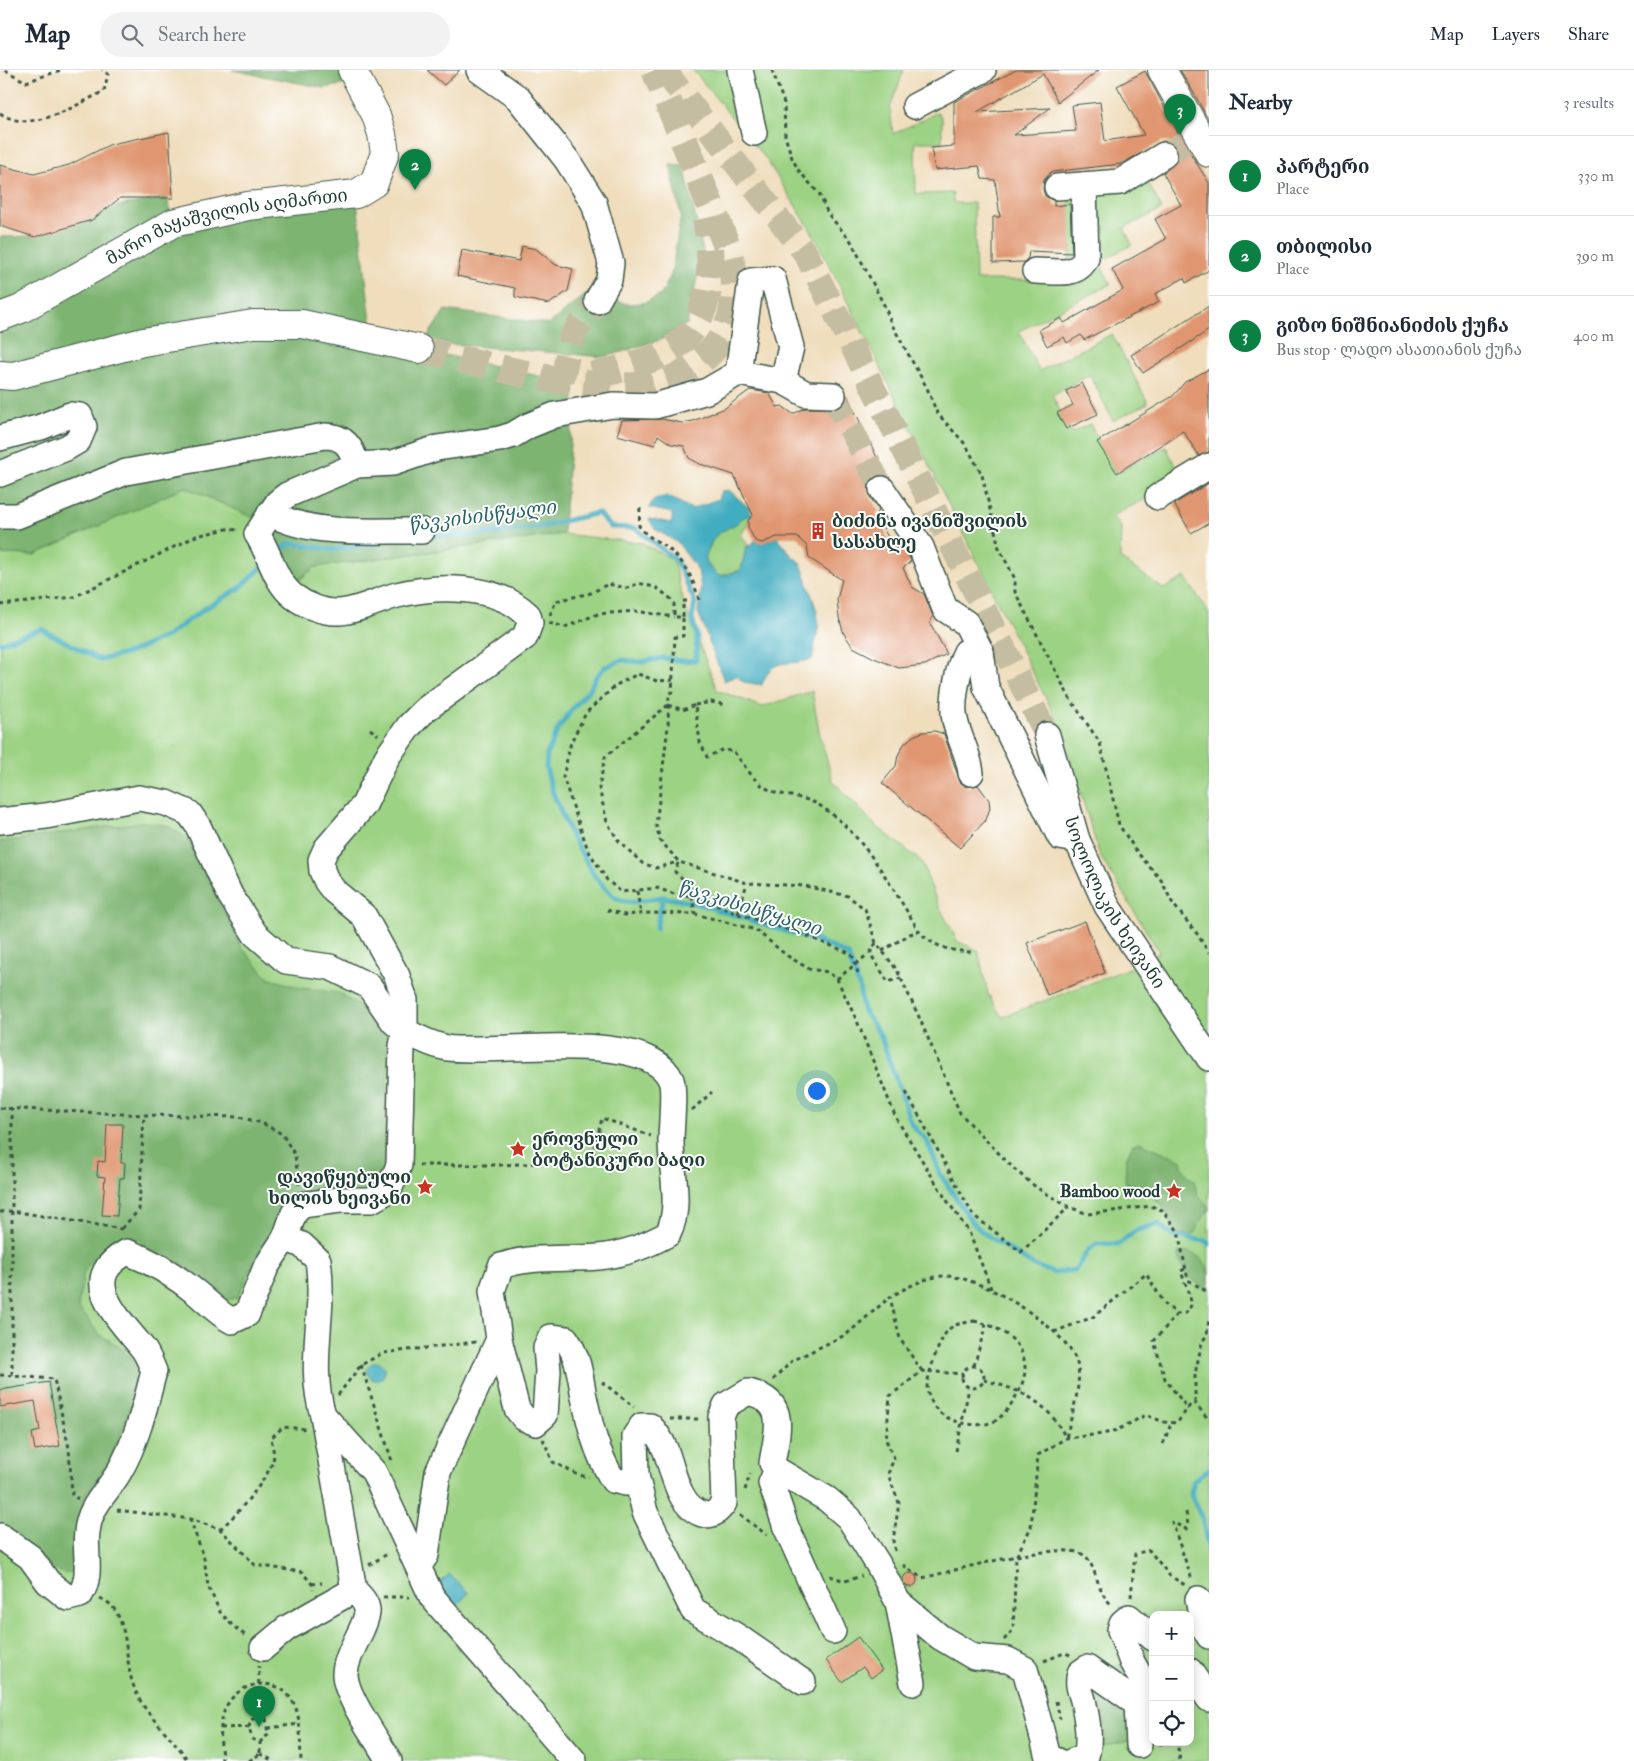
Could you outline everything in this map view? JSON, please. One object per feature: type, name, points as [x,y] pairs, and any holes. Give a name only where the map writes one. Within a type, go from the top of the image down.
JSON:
[{"type":"main road","name":"მარო მაყაშვილის აღმართი","points":[[0,317],[21,309],[173,223],[248,206],[356,194],[374,183],[385,153],[382,134],[376,115],[352,70]]},
{"type":"main road","points":[[1162,70],[1189,147]]},
{"type":"main road","points":[[0,375],[13,376],[143,342],[253,324],[302,324],[418,348]]},
{"type":"street","points":[[479,70],[518,98],[567,160],[594,204],[611,264],[609,280],[597,301]]},
{"type":"street","points":[[740,70],[754,133]]},
{"type":"street","points":[[915,106],[983,70]]},
{"type":"street","points":[[1057,186],[1120,182],[1189,147]]},
{"type":"street","points":[[1035,271],[1074,271],[1082,265],[1086,258],[1084,185]]},
{"type":"street","points":[[738,373],[751,280],[773,278],[791,347],[783,381]]},
{"type":"street","points":[[0,1536],[30,1557],[48,1582],[68,1598],[80,1595],[86,1586],[86,1532],[93,1507],[119,1473],[135,1438],[154,1371],[145,1352],[115,1316],[104,1294],[105,1269],[124,1240],[199,1295],[220,1314],[232,1321],[247,1314],[266,1266],[285,1238],[294,1213],[302,1205],[340,1200],[370,1200],[389,1190],[399,1165],[405,1000],[397,976],[364,916],[354,904],[334,891],[327,882],[322,871],[322,860],[326,849],[364,805],[387,758],[409,726],[426,708],[525,637],[530,623],[528,615],[508,601],[460,589],[399,594],[353,609],[329,611],[310,606],[292,595],[284,587],[260,538],[270,513],[278,502],[287,495],[357,465],[394,463],[438,448],[500,439],[513,435],[555,414],[613,405],[655,406],[707,391],[738,373],[783,381],[806,394],[833,395]]},
{"type":"street","points":[[0,438],[41,427],[70,415],[80,416],[84,426],[78,440],[66,448],[0,474]]},
{"type":"street","points":[[0,516],[17,516],[126,472],[325,436],[334,436],[347,443],[357,465]]},
{"type":"street","points":[[1158,497],[1209,466]]},
{"type":"street","points":[[882,489],[921,547],[945,609],[966,623],[981,652],[986,687],[1060,837],[1077,840]]},
{"type":"street","points":[[270,513],[285,521],[315,529],[422,531]]},
{"type":"street","points":[[971,773],[954,717],[959,664],[966,652],[981,652]]},
{"type":"street","name":"სოლოლაკის ხეივანი","points":[[1046,735],[1077,840],[1107,906],[1209,1058]]},
{"type":"street","points":[[0,821],[46,816],[139,798],[166,802],[189,813],[198,826],[230,895],[255,934],[286,961],[330,967],[369,986],[394,1022],[420,1040],[447,1048],[492,1050],[533,1046],[593,1047],[627,1052],[655,1063],[665,1070],[672,1082],[671,1161],[676,1202],[668,1234],[632,1250],[599,1257],[520,1259],[501,1266],[492,1291],[499,1339],[517,1409],[524,1418],[536,1423],[545,1415],[548,1371],[546,1348],[552,1337],[566,1339],[574,1351],[579,1364],[584,1396],[598,1456],[613,1480],[626,1483],[636,1475]]},
{"type":"street","points":[[285,1238],[302,1245],[318,1260],[320,1308],[314,1368],[317,1396],[323,1415],[357,1589],[367,1613],[350,1653],[345,1676],[356,1706],[389,1761]]},
{"type":"street","points":[[419,1565],[426,1555],[438,1472],[499,1339]]},
{"type":"street","points":[[803,1682],[738,1637],[693,1610],[645,1512],[636,1475],[635,1436],[642,1426],[650,1426],[657,1433],[680,1494],[692,1510],[708,1516],[717,1512],[724,1503],[721,1417],[726,1405],[748,1392],[758,1394],[770,1402],[778,1414],[777,1436],[772,1463],[777,1470],[827,1499],[849,1518],[892,1562],[913,1683]]},
{"type":"street","points":[[323,1415],[374,1472],[412,1556],[419,1565],[432,1598],[574,1761]]},
{"type":"street","points":[[777,1470],[771,1483],[786,1527],[812,1588],[834,1631]]},
{"type":"street","points":[[1192,1588],[1203,1626],[1209,1636]]},
{"type":"street","points":[[264,1648],[281,1632],[357,1589]]},
{"type":"street","points":[[898,1602],[940,1637],[974,1657],[1008,1660],[1025,1669],[1048,1758],[1058,1761]]},
{"type":"street","points":[[1137,1703],[1147,1698],[1146,1688],[1132,1662],[1120,1630],[1122,1623],[1129,1618],[1149,1635]]},
{"type":"street","points":[[1073,1761],[1086,1756],[1090,1744],[1083,1702],[1077,1682],[1080,1673],[1088,1668],[1137,1703]]},
{"type":"street","points":[[1194,1677],[1209,1699]]},
{"type":"street","points":[[1137,1703],[1139,1745]]},
{"type":"path","points":[[5,70],[26,82],[61,70]]},
{"type":"path","points":[[0,113],[10,121],[41,120],[104,91],[108,74],[102,70]]},
{"type":"path","points":[[772,70],[784,103],[785,136],[792,158],[799,171],[820,195],[828,214],[851,241],[937,413],[966,445],[982,475],[998,544],[1016,579],[1015,592],[1069,697],[1100,743],[1119,825],[1136,852],[1161,880],[1173,904],[1198,935],[1209,953]]},
{"type":"path","points":[[640,508],[639,526],[651,538],[673,552],[683,563],[694,582],[699,600]]},
{"type":"path","points":[[0,605],[74,597],[188,540],[212,532],[247,530],[260,538]]},
{"type":"path","points":[[674,616],[674,604],[670,598],[657,588],[639,583],[627,588],[608,584],[591,593],[556,601],[546,622],[565,626],[598,614],[636,611],[674,616],[683,617]]},
{"type":"path","points":[[679,862],[660,840],[656,825],[668,726],[668,705],[673,678],[675,637],[683,636],[683,601],[688,601]]},
{"type":"path","points":[[673,678],[657,681],[638,674],[616,685],[586,712],[570,742],[563,777],[588,850],[607,880],[622,892],[657,888],[677,895],[694,896],[738,914],[799,933],[847,952],[853,957],[858,973]]},
{"type":"path","points":[[668,705],[683,710],[695,705],[711,702],[726,705]]},
{"type":"path","points":[[668,705],[605,757],[599,788],[607,822],[618,840],[642,863],[656,868],[679,862],[747,883],[805,886],[848,896],[865,909],[876,943],[901,978],[960,1113],[1014,1169],[1037,1188],[1069,1206],[1088,1214],[1151,1206],[1162,1210],[1178,1231],[1188,1280],[1209,1294]]},
{"type":"path","points":[[695,705],[700,742],[707,757],[722,750],[733,751],[762,786],[816,804],[838,820],[869,853],[898,895],[918,931],[926,939],[943,948],[973,952]]},
{"type":"path","points":[[679,862],[675,872],[690,885],[694,896],[695,914]]},
{"type":"path","points":[[738,914],[747,883]]},
{"type":"path","points":[[637,891],[641,914]]},
{"type":"path","points":[[607,910],[625,915],[695,914],[756,930],[786,955],[809,969],[828,972],[837,978],[857,1021],[896,1118],[944,1196],[970,1232],[992,1291]]},
{"type":"path","points":[[882,951],[918,931]]},
{"type":"path","points":[[837,978],[869,954],[876,943]]},
{"type":"path","points":[[869,954],[888,982],[901,978]]},
{"type":"path","points":[[906,1092],[973,1215],[1021,1252],[1069,1206]]},
{"type":"path","points":[[0,1108],[144,1115],[240,1117],[262,1123],[282,1134],[295,1155],[302,1205]]},
{"type":"path","points":[[12,1109],[12,1375]]},
{"type":"path","points":[[0,1212],[12,1211],[124,1240],[139,1210],[144,1115]]},
{"type":"path","points":[[399,1165],[500,1165],[585,1161],[593,1155],[602,1118],[656,1138]]},
{"type":"path","points":[[1185,1269],[1181,1271],[1192,1304],[1186,1313],[1177,1314],[1154,1341],[1165,1379],[1188,1409]]},
{"type":"path","points":[[1054,1332],[1092,1317],[1146,1274],[1165,1304],[1177,1314]]},
{"type":"path","points":[[758,1394],[792,1361],[847,1334],[890,1297],[918,1282],[942,1276],[954,1276],[1003,1295],[1046,1323],[1068,1346],[1076,1361],[1078,1390],[1066,1438]]},
{"type":"path","points":[[890,1297],[900,1339],[922,1371]]},
{"type":"path","points":[[1209,1318],[1207,1335],[1202,1342],[1195,1374],[1195,1403],[1209,1420]]},
{"type":"path","points":[[974,1321],[1005,1331],[1014,1340],[1025,1360],[1019,1390],[998,1419],[988,1424],[961,1422],[948,1417],[934,1406],[927,1390],[930,1370],[947,1330],[958,1324],[974,1321]]},
{"type":"path","points":[[974,1366],[986,1324]]},
{"type":"path","points":[[220,1528],[232,1519],[274,1460],[271,1438],[282,1427],[315,1430],[323,1415],[361,1365],[383,1352],[499,1339]]},
{"type":"path","points":[[579,1364],[637,1410]]},
{"type":"path","points":[[361,1365],[394,1466]]},
{"type":"path","points":[[974,1366],[980,1368],[984,1380],[980,1385],[970,1388],[964,1385],[962,1374],[964,1369],[974,1366]]},
{"type":"path","points":[[892,1562],[899,1503],[888,1474],[894,1458],[886,1440],[890,1396],[922,1371],[930,1370],[962,1374]]},
{"type":"path","points":[[0,1375],[54,1379],[69,1448],[72,1495],[93,1507],[190,1519],[220,1528],[255,1565],[302,1572],[312,1584],[317,1610]]},
{"type":"path","points":[[984,1380],[1019,1390],[1053,1415],[1066,1438]]},
{"type":"path","points":[[956,1451],[970,1388]]},
{"type":"path","points":[[989,1658],[1013,1630],[1016,1557],[1031,1527],[1038,1454],[1066,1438],[1103,1434],[1117,1430],[1146,1415],[1171,1424],[1177,1423],[1195,1403]]},
{"type":"path","points":[[663,1417],[672,1420],[721,1417]]},
{"type":"path","points":[[536,1423],[553,1462],[578,1475],[595,1478]]},
{"type":"path","points":[[1163,1444],[1171,1424]]},
{"type":"path","points":[[1186,1512],[1188,1525],[1186,1529],[1172,1522],[1192,1588]]},
{"type":"path","points":[[190,1519],[204,1558],[208,1586],[220,1612],[232,1625],[264,1648],[258,1668],[258,1716]]},
{"type":"path","points":[[406,1542],[357,1589],[379,1598],[432,1598]]},
{"type":"path","points":[[892,1562],[922,1578],[1054,1550],[1078,1551],[1088,1558],[1098,1584],[1110,1604],[1129,1618]]},
{"type":"path","points":[[1133,1578],[1135,1554],[1149,1550],[1170,1576],[1192,1588]]},
{"type":"path","points":[[805,1568],[845,1581],[869,1575],[892,1562]]},
{"type":"path","points":[[312,1584],[322,1583]]},
{"type":"path","points":[[86,1586],[112,1605],[126,1640],[134,1687],[152,1720],[181,1748],[188,1761]]},
{"type":"path","points":[[1025,1669],[1064,1653],[1074,1656]]},
{"type":"path","points":[[222,1761],[221,1728],[226,1706],[234,1696],[258,1684],[278,1686],[294,1703],[300,1724],[301,1761]]},
{"type":"path","points":[[258,1716],[251,1720],[249,1727],[252,1739],[260,1742]]},
{"type":"path","points":[[258,1716],[266,1719],[268,1728],[268,1735],[260,1742],[260,1754]]},
{"type":"path","points":[[268,1728],[300,1724]]},
{"type":"path","points":[[221,1728],[249,1727]]},
{"type":"path","points":[[1139,1745],[1177,1742],[1180,1761]]},
{"type":"path","points":[[250,1761],[260,1754]]},
{"type":"path","points":[[260,1754],[274,1761]]},
{"type":"green space","points":[[232,70],[352,70],[360,82],[324,88]]},
{"type":"green space","name":"ეროვნული ბოტანიკური ბაღი","points":[[693,70],[904,70],[890,108],[893,134],[938,112],[942,119],[942,142],[915,142],[916,194],[953,193],[953,203],[974,203],[976,280],[1032,280],[1070,262],[1069,190],[1137,189],[1148,183],[1162,209],[1124,228],[1132,245],[1099,262],[1111,284],[1019,331],[1039,371],[1112,334],[1148,403],[1113,421],[1090,375],[1052,395],[1071,433],[1090,424],[1116,473],[1166,447],[1183,480],[1112,516],[1121,527],[1120,558],[1163,589],[1185,577],[1209,613],[1209,1761],[0,1761],[0,554],[34,555],[185,487],[265,523],[289,588],[315,567],[563,534],[642,543],[673,560],[684,604],[717,690],[762,707],[812,691],[820,736],[833,781],[875,825],[921,861],[938,904],[958,942],[978,950],[988,994],[1002,1017],[1145,962],[1159,952],[1100,856],[1060,727],[815,237],[766,159]]},
{"type":"green space","points":[[670,165],[684,166],[703,251],[687,324],[660,340],[605,357],[424,342],[445,310],[549,324],[589,292],[627,304],[644,303],[661,295],[671,275],[681,216]]},
{"type":"green space","points":[[356,194],[373,339],[548,378],[575,382],[563,534],[315,567],[289,588],[265,523],[185,487],[34,555],[0,554],[0,237],[36,236],[122,205],[167,198],[173,223]]},
{"type":"green space","points":[[752,515],[741,535],[749,546],[745,552],[741,570],[718,576],[705,560],[714,536],[734,525],[743,516]]},
{"type":"green space","points":[[142,822],[166,825],[187,838],[221,903],[241,947],[268,978],[301,988],[339,993],[368,1012],[389,1039],[385,1133],[390,1175],[374,1187],[317,1192],[253,1264],[237,1298],[223,1300],[184,1265],[153,1252],[138,1239],[110,1243],[90,1262],[84,1272],[78,1307],[100,1335],[120,1347],[145,1371],[110,1461],[86,1493],[80,1518],[80,1569],[65,1574],[50,1567],[0,1521],[0,842]]},
{"type":"green space","name":"Bamboo wood","points":[[1139,1142],[1182,1160],[1182,1167],[1194,1181],[1198,1194],[1209,1208],[1193,1235],[1176,1234],[1162,1204],[1156,1201],[1150,1188],[1125,1183],[1126,1160],[1132,1145]]},
{"type":"green space","points":[[1189,1252],[1201,1258],[1204,1262],[1208,1271],[1209,1291],[1193,1280],[1181,1265],[1178,1253]]},
{"type":"green space","points":[[1122,1664],[1142,1682],[1135,1740],[1095,1748],[1089,1677],[1103,1666]]},
{"type":"water","points":[[729,490],[749,508],[752,515],[743,518],[720,532],[714,538],[705,558],[709,567],[720,577],[741,570],[746,547],[752,545],[754,541],[762,543],[777,537],[792,556],[801,563],[816,608],[819,624],[812,659],[776,666],[766,675],[762,685],[743,682],[737,676],[724,681],[698,612],[701,588],[698,570],[678,543],[655,529],[649,519],[672,523],[672,513],[649,508],[653,500],[667,496],[692,509],[718,499],[721,491]]},
{"type":"water","points":[[372,1362],[380,1362],[385,1367],[383,1378],[372,1380],[367,1375],[367,1367]]},
{"type":"water","points":[[449,1574],[469,1593],[454,1608],[434,1589]]},
{"type":"building","points":[[427,70],[460,70],[444,85]]},
{"type":"building","points":[[1016,70],[1099,70],[1058,102],[1043,74],[977,112],[1050,108],[1014,135],[1076,131],[1072,105],[1100,102],[1105,141],[1144,135],[1117,86],[1145,71],[1182,140],[1209,183],[1209,270],[1186,283],[1184,278],[1155,294],[1159,302],[1084,340],[1081,335],[1067,343],[1064,337],[1047,346],[1039,330],[1061,318],[1064,323],[1123,290],[1112,269],[1166,239],[1155,219],[1181,205],[1163,173],[1176,162],[1178,154],[1171,143],[1163,141],[1121,164],[1051,172],[1044,180],[1043,189],[1045,196],[1054,201],[1054,206],[1070,204],[1072,253],[1029,251],[1028,258],[1024,262],[993,263],[993,217],[1000,217],[995,180],[982,179],[979,166],[935,170],[931,148],[954,146],[954,102]]},
{"type":"building","points":[[1180,70],[1209,70],[1209,121],[1195,95]]},
{"type":"building","points":[[169,132],[173,198],[120,198],[92,220],[35,237],[0,226],[0,165],[34,174],[69,165],[111,144]]},
{"type":"building","points":[[522,246],[536,249],[556,265],[573,269],[568,291],[549,304],[515,297],[515,288],[457,276],[462,250],[519,261]]},
{"type":"building","points":[[1209,306],[1209,330],[1143,373],[1131,355]]},
{"type":"building","points":[[1209,369],[1209,452],[1199,456],[1183,431],[1117,473],[1097,442],[1173,396],[1185,382]]},
{"type":"building","points":[[1082,383],[1098,414],[1066,429],[1057,413],[1073,405],[1066,391]]},
{"type":"building","name":"ბიძინა ივანიშვილის სასახლე","points":[[750,390],[769,393],[777,407],[782,406],[793,414],[805,408],[839,408],[845,403],[847,395],[886,476],[874,477],[869,483],[870,497],[879,511],[876,514],[894,549],[902,545],[908,554],[911,561],[903,568],[912,587],[924,594],[933,616],[930,623],[947,654],[925,665],[899,668],[853,647],[844,634],[839,618],[837,599],[842,580],[809,558],[807,546],[797,537],[777,537],[762,543],[755,541],[748,527],[748,520],[753,515],[734,475],[700,464],[689,458],[684,446],[671,444],[658,435],[655,445],[617,435],[622,420],[662,419],[682,423],[693,421],[725,408]]},
{"type":"building","points":[[1209,483],[1209,523],[1191,533],[1174,504]]},
{"type":"building","points":[[935,731],[944,734],[960,782],[966,787],[978,785],[989,800],[990,808],[986,820],[960,848],[882,783],[896,766],[898,755],[904,744],[913,736],[923,732]]},
{"type":"building","points":[[1085,921],[1105,973],[1047,995],[1027,943]]},
{"type":"building","points":[[107,1124],[123,1124],[121,1163],[125,1163],[124,1178],[120,1178],[117,1216],[102,1215],[105,1177],[97,1176],[98,1161],[105,1162]]},
{"type":"building","points":[[49,1382],[60,1446],[35,1450],[32,1433],[40,1431],[35,1401],[0,1407],[0,1390]]},
{"type":"building","points":[[907,1573],[913,1573],[917,1580],[913,1587],[907,1587],[903,1583],[903,1577]]},
{"type":"building","points":[[858,1637],[882,1670],[871,1678],[863,1667],[842,1682],[826,1660]]},
{"type":"waterway","name":"წავკისისწყალი","points":[[428,536],[487,534],[535,528],[598,513],[611,527],[635,528],[676,560],[695,602],[692,618],[697,636],[696,660],[682,661],[663,658],[641,662],[622,660],[605,667],[558,729],[547,754],[546,768],[553,793],[570,833],[596,878],[613,896],[621,900],[632,902],[663,897],[695,903],[818,941],[848,955],[859,986],[863,1010],[880,1034],[912,1125],[927,1141],[940,1174],[970,1219],[982,1232],[1033,1265],[1054,1273],[1075,1270],[1089,1249],[1097,1244],[1119,1244],[1135,1231],[1158,1224],[1173,1236],[1206,1241],[1209,1244]]},
{"type":"waterway","name":"წავკისისწყალი","points":[[275,554],[291,543],[333,550],[378,543]]},
{"type":"waterway","name":"წავკისისწყალი","points":[[0,643],[41,629],[100,660],[129,653],[167,636],[204,609],[240,588],[264,565]]},
{"type":"waterway","points":[[656,929],[663,897]]},
{"type":"waterway","points":[[1209,1469],[1194,1480],[1191,1495],[1202,1517],[1209,1553]]},
{"type":"tunnel","points":[[419,349],[509,370],[577,383],[640,386],[666,381],[680,375],[705,358],[715,347],[729,323],[732,311],[734,286],[730,259],[727,246],[655,70]]},
{"type":"tunnel","points":[[664,70],[806,254],[1047,735]]},
{"type":"tunnel","points":[[1164,155],[1185,143]]},
{"type":"tunnel","points":[[593,376],[631,366],[658,356],[682,341],[694,327],[702,311],[710,274],[709,236],[706,218]]},
{"type":"tunnel","points":[[562,380],[572,336],[597,301]]},
{"type":"tunnel","points":[[833,395],[882,489]]},
{"type":"place","name":"გიზო ნიშნიანიძის ქუჩა","points":[[1180,135]]},
{"type":"place","name":"თბილისი","points":[[415,190]]},
{"type":"place","name":"ბიძინა ივანიშვილის სასახლე","points":[[818,531]]},
{"type":"place","name":"ეროვნული ბოტანიკური ბაღი","points":[[518,1149]]},
{"type":"place","name":"დავიწყებული ხილის ხეივანი","points":[[425,1187]]},
{"type":"place","name":"Bamboo wood","points":[[1174,1191]]},
{"type":"place","name":"პარტერი","points":[[259,1727]]}]
